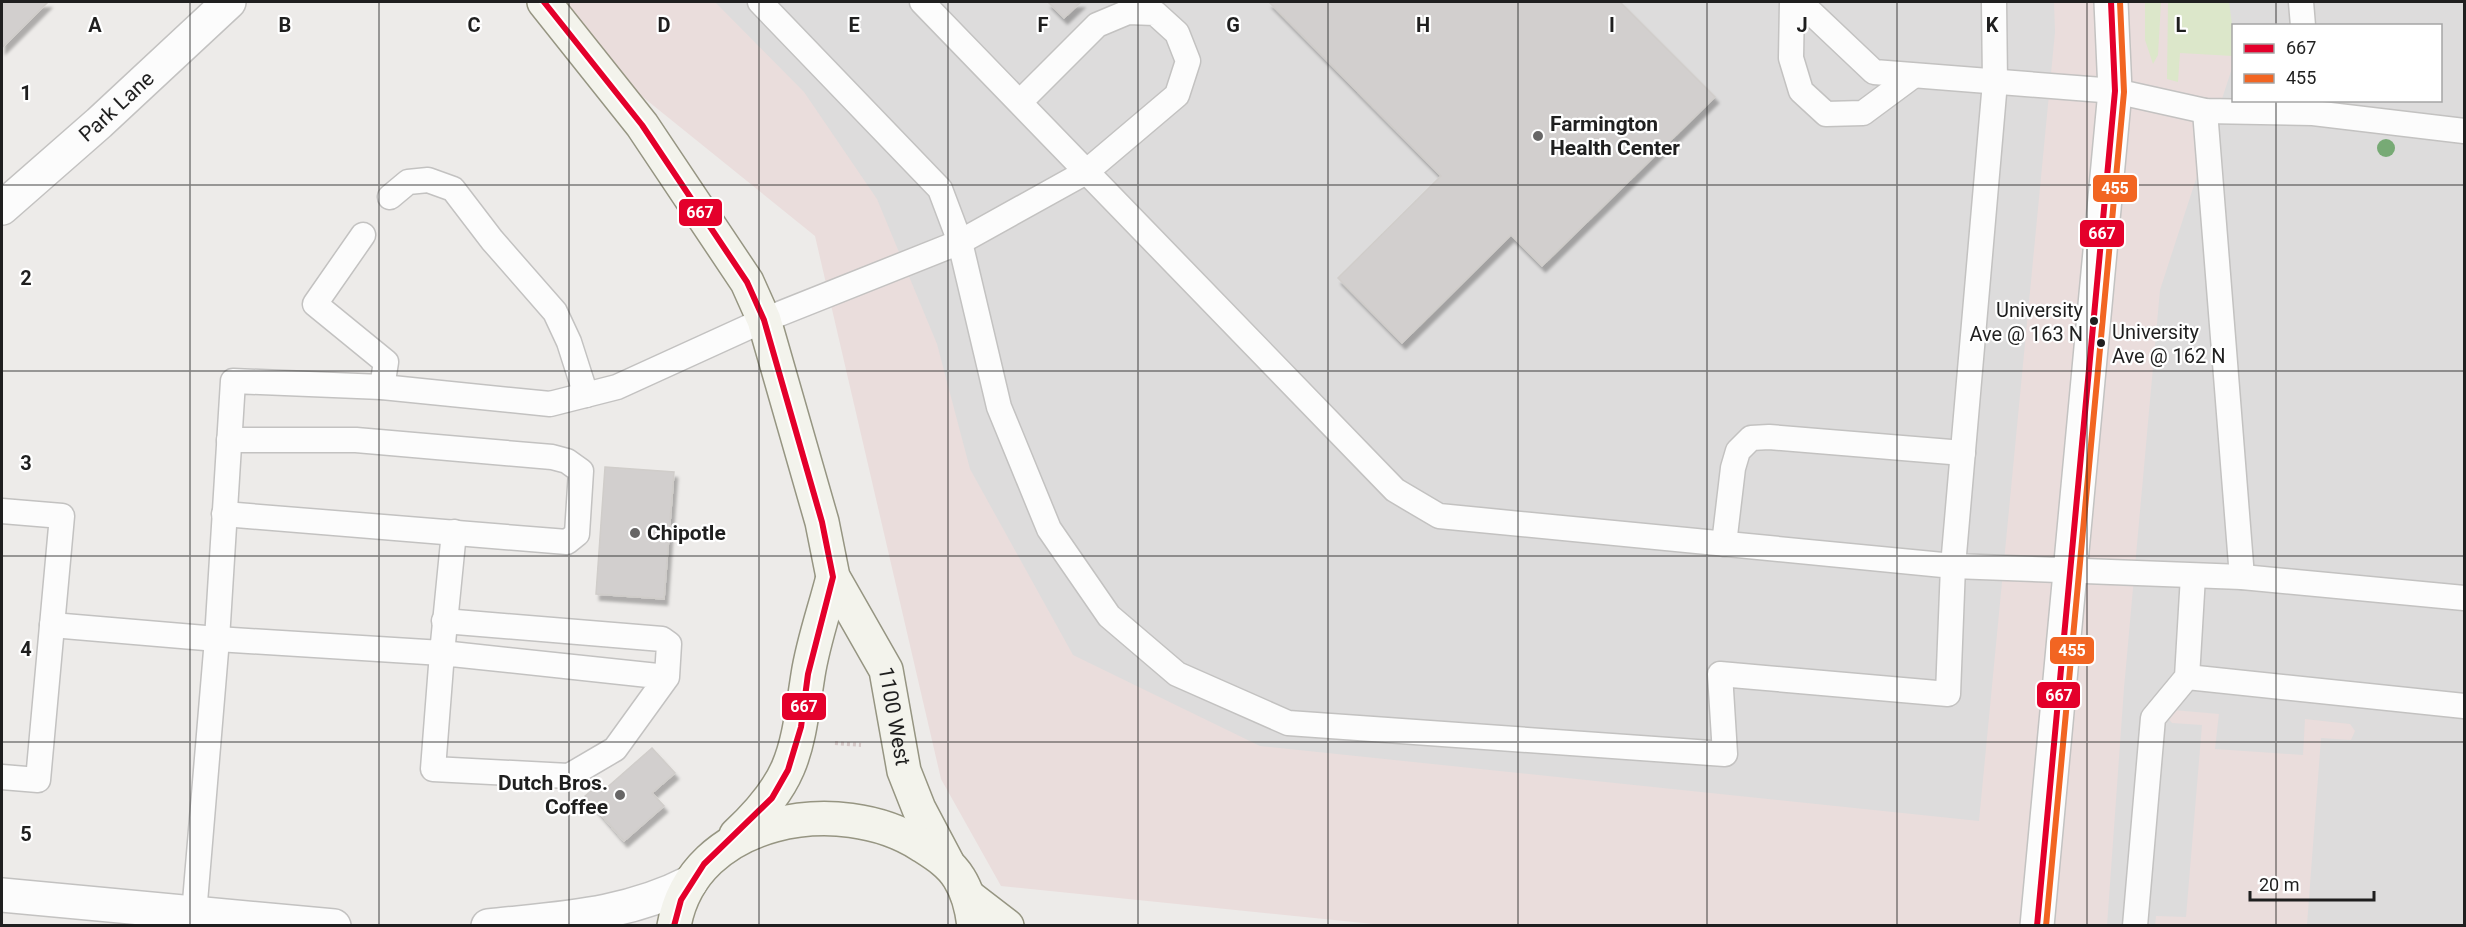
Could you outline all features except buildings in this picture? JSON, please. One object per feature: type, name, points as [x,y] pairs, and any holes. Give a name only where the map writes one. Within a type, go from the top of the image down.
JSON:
[{"type":"main road","name":"1100 West","points":[[544,2],[642,124],[747,282],[764,320],[822,522],[833,577],[886,670],[907,781],[946,862]]},
{"type":"main road","name":"1100 West","points":[[674,926],[681,900],[691,882],[704,864],[772,798],[790,764],[801,727],[808,674],[833,577]]},
{"type":"main road","points":[[725,845],[775,826],[800,821],[847,820],[868,823],[910,838],[946,862],[959,878],[971,911],[1007,926]]},
{"type":"street","name":"Park Lane","points":[[2,208],[99,123],[229,2]]},
{"type":"street","points":[[2037,926],[2115,91],[2111,2]]},
{"type":"street","points":[[488,926],[606,912],[645,903],[691,882]]},
{"type":"street","points":[[2,895],[334,926]]},
{"type":"lane","points":[[759,2],[940,189],[960,242],[999,407],[1049,529],[1109,616],[1177,674],[1288,723],[1725,754],[1720,674],[1948,694],[1953,566],[1995,82],[1994,2]]},
{"type":"lane","points":[[922,2],[1395,490],[1439,516],[1953,566],[2242,577],[2464,598]]},
{"type":"lane","points":[[1792,2],[1791,58],[1801,91],[1826,114],[1863,113],[1913,76]]},
{"type":"lane","points":[[1800,2],[1874,72],[2115,91],[2205,111],[2312,107],[2464,131]]},
{"type":"lane","points":[[2301,2],[2303,24]]},
{"type":"lane","points":[[194,914],[217,639],[233,381],[382,387],[550,404],[617,387],[764,320],[960,242],[1086,172],[1177,95],[1188,61],[1177,33],[1155,14],[1128,12],[1097,25],[1020,102]]},
{"type":"lane","points":[[2205,111],[2242,577]]},
{"type":"lane","points":[[390,197],[408,182],[428,180],[453,189],[492,240],[555,312],[569,342],[586,395]]},
{"type":"lane","points":[[363,235],[315,304],[386,362],[382,387]]},
{"type":"lane","points":[[1724,544],[1733,468],[1738,451],[1751,438],[1769,437],[1963,453]]},
{"type":"lane","points":[[225,514],[567,542],[577,534],[581,471],[567,461],[552,457],[356,440],[229,440]]},
{"type":"lane","points":[[2,511],[62,516],[38,780],[2,777]]},
{"type":"lane","points":[[444,621],[662,639],[669,644],[667,677],[615,749],[569,776],[433,770],[444,621],[454,532]]},
{"type":"lane","points":[[2135,926],[2152,718],[2187,677],[2193,576]]},
{"type":"lane","points":[[52,625],[217,639],[442,653],[667,677]]},
{"type":"lane","points":[[2187,677],[2464,706]]},
{"type":"path","points":[[835,743],[867,745]]},
{"type":"shaded area","points":[[525,2],[2464,2],[2464,925],[1393,926],[1001,886],[941,779],[815,236]]},
{"type":"shaded area","points":[[715,2],[1048,2],[1064,18],[1081,2],[1269,2],[1441,176],[1338,278],[1402,343],[1511,235],[1542,266],[1715,97],[1620,2],[2054,2],[2055,32],[1979,821],[1260,746],[1073,655],[970,469],[937,344],[877,199],[804,92]]},
{"type":"shaded area","points":[[2229,2],[2464,2],[2464,925],[2307,925],[2321,738],[2351,740],[2355,731],[2350,724],[2305,719],[2303,755],[2215,749],[2219,714],[2173,710],[2167,717],[2172,723],[2202,725],[2186,917],[2156,916],[2155,925],[2107,926],[2124,688],[2160,290],[2232,68],[2232,102],[2442,102],[2442,24],[2232,24]]},
{"type":"green space","points":[[2145,2],[2161,2],[2158,55],[2153,64],[2145,40]]},
{"type":"green space","points":[[2168,2],[2237,2],[2235,24],[2232,24],[2232,56],[2180,53],[2178,82],[2167,79]]},
{"type":"transit line","name":"667","points":[[544,2],[642,125],[747,282],[764,320],[822,522],[833,577],[808,674],[801,727],[788,770],[772,798],[704,864],[681,900],[674,926]]},
{"type":"transit line","name":"667","points":[[2037,926],[2115,91],[2111,2]]},
{"type":"transit line","name":"455","points":[[2046,926],[2124,92],[2120,2]]},
{"type":"place","name":"Farmington Health Center","points":[[1538,136]]},
{"type":"place","name":"University Ave @ 163 N","points":[[2094,321]]},
{"type":"place","name":"University Ave @ 162 N","points":[[2101,343]]},
{"type":"place","name":"Chipotle","points":[[635,533]]},
{"type":"place","name":"Dutch Bros. Coffee","points":[[620,795]]}]
